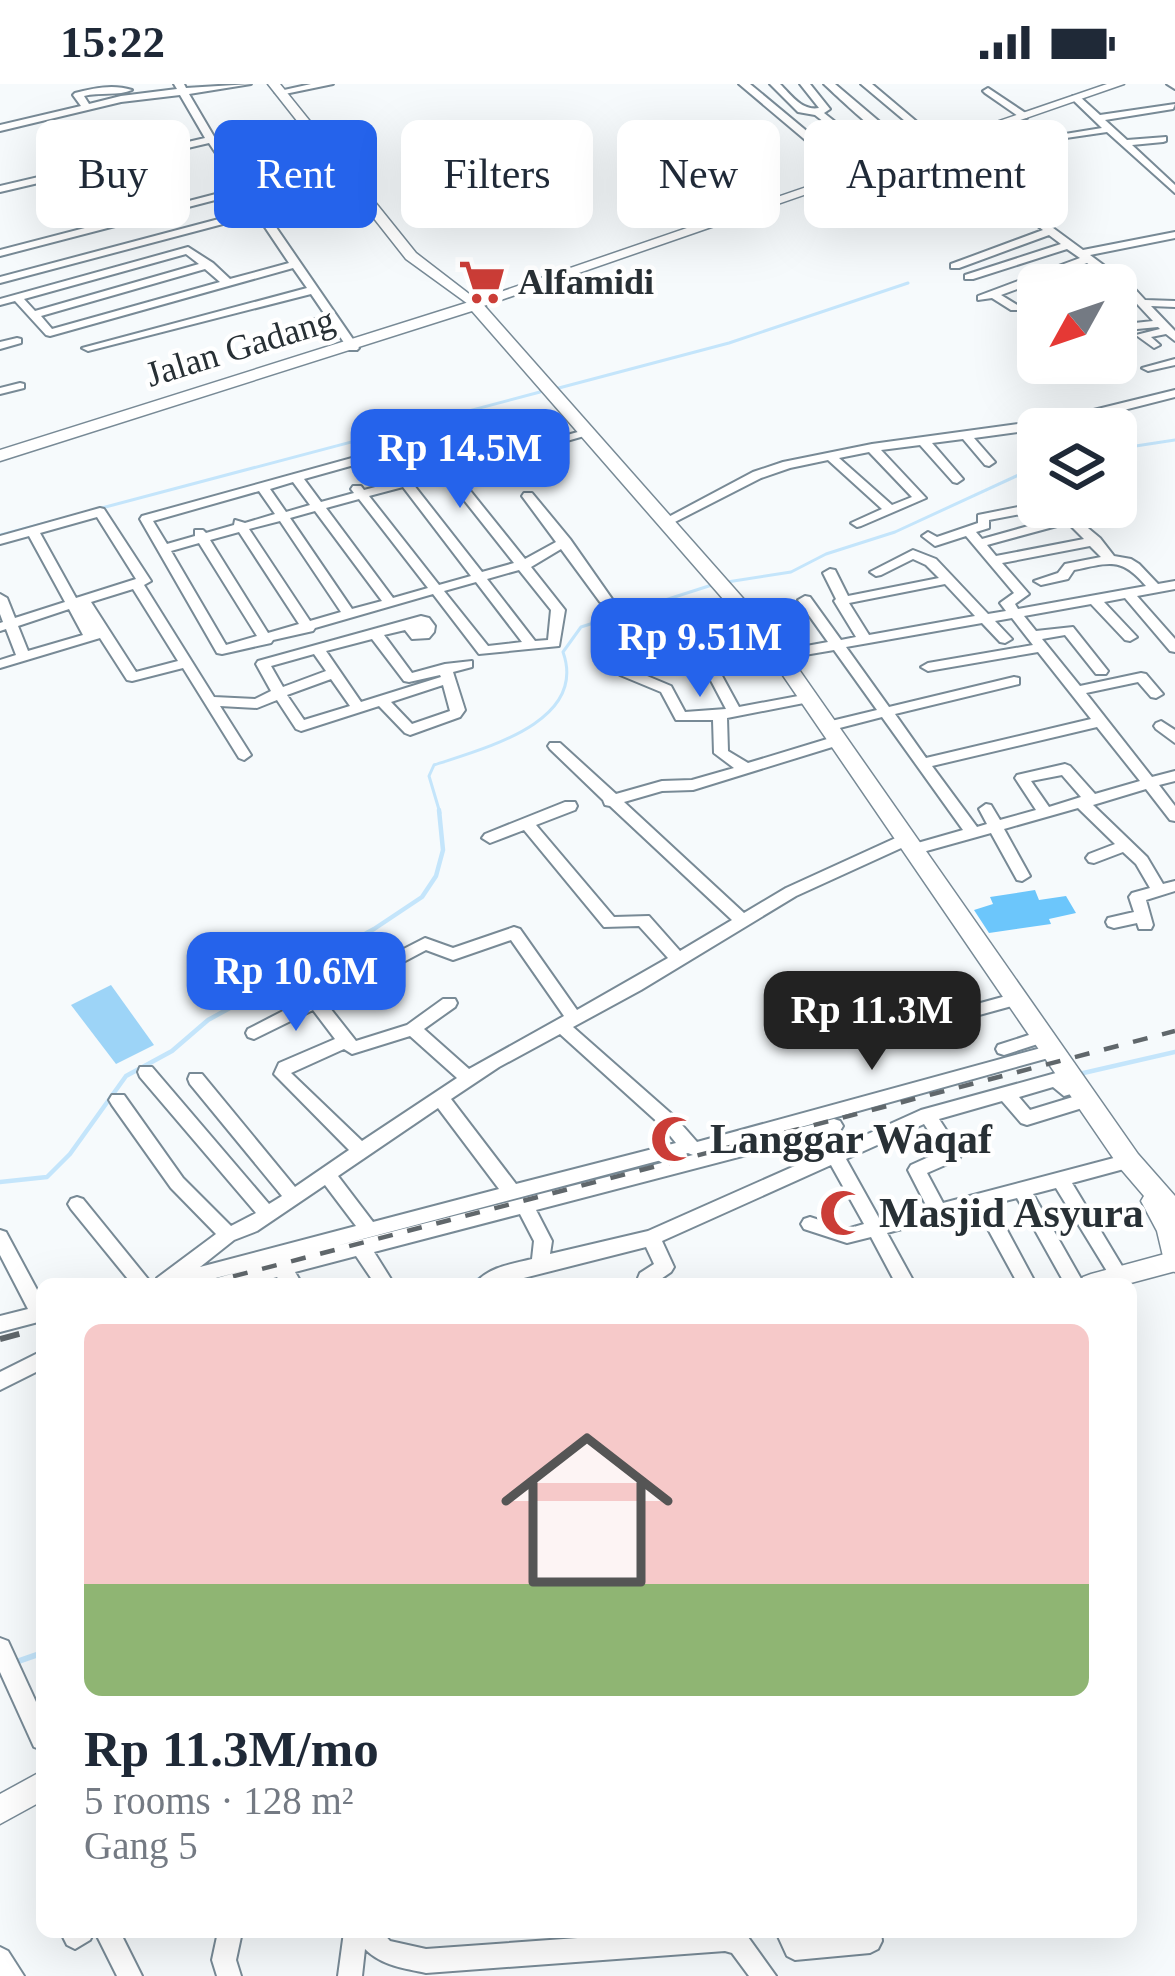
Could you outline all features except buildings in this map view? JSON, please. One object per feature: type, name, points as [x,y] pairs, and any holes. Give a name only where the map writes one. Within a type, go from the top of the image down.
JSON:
[{"type":"highway","points":[[459,312],[492,326],[775,650],[1076,1087],[1175,1214]]},
{"type":"highway","name":"Jalan Gadang","points":[[0,456],[459,312]]},
{"type":"highway","points":[[1134,1167],[1170,1230],[1174,1261]]},
{"type":"main road","name":"Jalan Gadang","points":[[1012,120],[1118,84]]},
{"type":"main road","points":[[279,88],[416,260],[439,296],[459,312]]},
{"type":"main road","name":"Jalan Gadang","points":[[459,312],[804,191]]},
{"type":"main road","points":[[1112,1278],[1174,1261]]},
{"type":"main road","points":[[0,1810],[36,1794]]},
{"type":"street","points":[[0,128],[58,115],[120,91],[246,84]]},
{"type":"street","points":[[279,88],[328,84]]},
{"type":"street","points":[[744,84],[804,134]]},
{"type":"street","points":[[775,84],[804,112],[818,113],[827,120]]},
{"type":"street","points":[[805,84],[825,109],[818,113]]},
{"type":"street","points":[[830,84],[872,120]]},
{"type":"street","points":[[866,84],[910,120]]},
{"type":"street","points":[[179,87],[214,145]]},
{"type":"street","points":[[988,91],[1024,116]]},
{"type":"street","points":[[1076,98],[1175,190]]},
{"type":"street","points":[[46,102],[58,115]]},
{"type":"street","points":[[1100,118],[1173,106]]},
{"type":"street","points":[[15,112],[26,122]]},
{"type":"street","points":[[1068,136],[1111,129]]},
{"type":"street","points":[[1126,143],[1162,139]]},
{"type":"street","points":[[0,189],[211,140]]},
{"type":"street","points":[[1154,170],[1175,166]]},
{"type":"street","points":[[0,253],[214,198]]},
{"type":"street","points":[[0,280],[214,223]]},
{"type":"street","points":[[271,228],[353,348]]},
{"type":"street","points":[[1043,228],[1148,306],[1168,330]]},
{"type":"street","points":[[955,266],[1048,232]]},
{"type":"street","points":[[1068,264],[1175,235]]},
{"type":"street","points":[[968,277],[1068,245]]},
{"type":"street","points":[[1,306],[181,251],[223,285]]},
{"type":"street","points":[[973,259],[990,269]]},
{"type":"street","points":[[21,299],[48,333],[296,264]]},
{"type":"street","points":[[37,314],[204,267]]},
{"type":"street","points":[[106,273],[140,308]]},
{"type":"street","points":[[1015,308],[987,296],[1017,286]]},
{"type":"street","points":[[88,348],[313,290]]},
{"type":"street","points":[[1148,306],[1172,304]]},
{"type":"street","points":[[286,331],[331,318]]},
{"type":"street","points":[[1137,329],[1168,330]]},
{"type":"street","points":[[1154,345],[1142,335],[1168,330]]},
{"type":"street","points":[[0,346],[17,341]]},
{"type":"street","points":[[1175,362],[1153,366],[1175,377]]},
{"type":"street","points":[[0,391],[20,386]]},
{"type":"street","points":[[665,523],[757,475],[872,448],[968,438],[1088,416],[1175,393]]},
{"type":"street","points":[[489,456],[468,430],[496,419]]},
{"type":"street","points":[[359,491],[484,651],[555,642],[558,610],[414,428]]},
{"type":"street","points":[[160,546],[582,431]]},
{"type":"street","points":[[968,438],[989,462]]},
{"type":"street","points":[[424,442],[146,521],[223,650],[526,564],[565,542]]},
{"type":"street","points":[[924,442],[957,479]]},
{"type":"street","points":[[856,524],[914,502],[920,495],[872,448]]},
{"type":"street","points":[[831,457],[891,510]]},
{"type":"street","points":[[296,477],[390,603]]},
{"type":"street","points":[[403,479],[532,646]]},
{"type":"street","points":[[262,486],[350,615]]},
{"type":"street","points":[[528,496],[605,599]]},
{"type":"street","points":[[932,563],[948,557],[931,539],[985,526],[982,518],[1017,511]]},
{"type":"street","points":[[0,540],[104,513],[144,581],[6,627]]},
{"type":"street","points":[[241,525],[308,628]]},
{"type":"street","points":[[982,543],[1035,528]]},
{"type":"street","points":[[1082,528],[1111,560]]},
{"type":"street","points":[[32,531],[97,635],[132,677],[187,663]]},
{"type":"street","points":[[968,531],[1023,595],[1006,601],[1175,816]]},
{"type":"street","points":[[200,536],[266,640]]},
{"type":"street","points":[[995,560],[1095,541]]},
{"type":"street","points":[[875,572],[909,554],[932,563],[1005,639]]},
{"type":"street","points":[[1037,562],[1055,558],[1070,567],[1111,560],[1136,563],[1154,589]]},
{"type":"street","points":[[1041,581],[1065,575],[1070,567]]},
{"type":"street","points":[[830,573],[841,603],[865,640]]},
{"type":"street","points":[[843,600],[948,580]]},
{"type":"street","points":[[626,645],[680,629],[702,647],[775,650],[833,644],[1175,585]]},
{"type":"street","points":[[138,586],[244,755]]},
{"type":"street","points":[[1127,592],[1175,648]]},
{"type":"street","points":[[0,598],[6,627],[25,657]]},
{"type":"street","points":[[1093,598],[1130,637]]},
{"type":"street","points":[[805,600],[974,835]]},
{"type":"street","points":[[1049,607],[1101,671]]},
{"type":"street","points":[[412,627],[392,628],[263,664],[305,728],[467,664]]},
{"type":"street","points":[[928,667],[1068,630]]},
{"type":"street","points":[[375,633],[413,684]]},
{"type":"street","points":[[0,664],[97,635]]},
{"type":"street","points":[[316,649],[358,709]]},
{"type":"street","points":[[713,671],[775,650]]},
{"type":"street","points":[[743,767],[721,753],[727,713],[713,671],[697,658],[651,658],[625,672],[666,689],[680,717],[727,713],[809,698]]},
{"type":"street","points":[[229,730],[257,704],[332,674]]},
{"type":"street","points":[[382,701],[412,730],[457,712],[447,674]]},
{"type":"street","points":[[1077,691],[1141,677],[1156,694]]},
{"type":"street","points":[[610,802],[662,786],[693,785],[885,714],[1014,681]]},
{"type":"street","points":[[211,700],[257,704]]},
{"type":"street","points":[[924,764],[1100,722]]},
{"type":"street","points":[[1161,726],[1175,738]]},
{"type":"street","points":[[555,746],[742,921]]},
{"type":"street","points":[[1046,814],[1022,778],[1065,770],[1087,802],[1167,888],[1137,897],[1144,921],[1114,922]]},
{"type":"street","points":[[172,1278],[228,1235],[293,1197],[467,1077],[808,884],[909,845],[974,835],[1175,776]]},
{"type":"street","points":[[490,838],[570,806]]},
{"type":"street","points":[[986,809],[1022,876]]},
{"type":"street","points":[[526,823],[610,922],[643,920],[679,960]]},
{"type":"street","points":[[1094,858],[1126,845]]},
{"type":"street","points":[[254,1033],[425,944],[453,954],[514,933],[569,1023],[696,1149],[1047,1044]]},
{"type":"street","points":[[972,1011],[1017,999]]},
{"type":"street","points":[[314,1001],[346,1041],[359,1049],[412,1029],[449,1003]]},
{"type":"street","points":[[412,1029],[467,1077]]},
{"type":"street","points":[[346,1041],[286,1067],[282,1074],[360,1150]]},
{"type":"street","points":[[1004,1049],[1047,1044]]},
{"type":"street","points":[[146,1072],[267,1214]]},
{"type":"street","points":[[196,1079],[293,1197]]},
{"type":"street","points":[[494,1278],[540,1262],[651,1238],[927,1115],[1056,1080],[1063,1089],[1076,1087]]},
{"type":"street","points":[[1006,1094],[1027,1118],[1076,1087]]},
{"type":"street","points":[[440,1097],[518,1199],[543,1241],[540,1262]]},
{"type":"street","points":[[118,1100],[177,1183],[228,1235]]},
{"type":"street","points":[[927,1115],[953,1154],[917,1170],[940,1214]]},
{"type":"street","points":[[191,1278],[827,1127],[903,1278]]},
{"type":"street","points":[[518,1199],[688,1146]]},
{"type":"street","points":[[810,1224],[842,1235],[878,1230],[1061,1181],[1134,1167]]},
{"type":"street","points":[[327,1174],[382,1278]]},
{"type":"street","points":[[1061,1181],[1119,1276]]},
{"type":"street","points":[[1022,1191],[1072,1278]]},
{"type":"street","points":[[983,1202],[1024,1278]]},
{"type":"street","points":[[77,1204],[138,1278]]},
{"type":"street","points":[[0,1237],[36,1304]]},
{"type":"street","points":[[647,1278],[665,1267],[651,1238]]},
{"type":"street","points":[[287,1276],[365,1239]]},
{"type":"street","points":[[0,1324],[36,1314]]},
{"type":"street","points":[[0,1382],[36,1362]]},
{"type":"street","points":[[5,1658],[36,1725]]},
{"type":"street","points":[[110,1938],[130,1976]]},
{"type":"street","points":[[229,1938],[224,1960],[229,1976]]},
{"type":"street","points":[[350,1976],[360,1938]]},
{"type":"street","points":[[368,1938],[384,1951],[426,1961],[725,1939],[740,1945],[764,1976]]},
{"type":"street","points":[[790,1938],[794,1948],[870,1938]]},
{"type":"street","points":[[0,1959],[12,1976]]},
{"type":"shaded area","points":[[111,985],[154,1045],[116,1064],[71,1005]]},
{"type":"waterway","points":[[555,389],[729,343],[908,283]]},
{"type":"waterway","points":[[98,509],[540,392]]},
{"type":"waterway","points":[[1137,446],[1175,440]]},
{"type":"waterway","points":[[727,582],[791,572],[826,554],[895,532],[1017,476]]},
{"type":"waterway","points":[[0,535],[76,515]]},
{"type":"waterway","points":[[440,813],[429,776],[434,765],[504,740],[547,714],[561,697],[567,676],[563,652],[581,627],[715,584]]},
{"type":"waterway","points":[[0,1182],[47,1177],[70,1154],[126,1076],[172,1051],[208,1020],[374,929],[422,897],[436,876],[443,850],[439,810]]},
{"type":"waterway","points":[[1079,1074],[1175,1052]]},
{"type":"waterway","points":[[481,1278],[486,1275]]},
{"type":"waterway","points":[[16,1662],[36,1655]]},
{"type":"railway","points":[[227,1278],[1175,1031]]},
{"type":"railway","points":[[0,1339],[36,1330]]},
{"type":"place","name":"Alfamidi","points":[[482,282]]},
{"type":"place","name":"Langgar Waqaf","points":[[674,1139]]},
{"type":"place","name":"Masjid Asyura","points":[[843,1213]]}]
